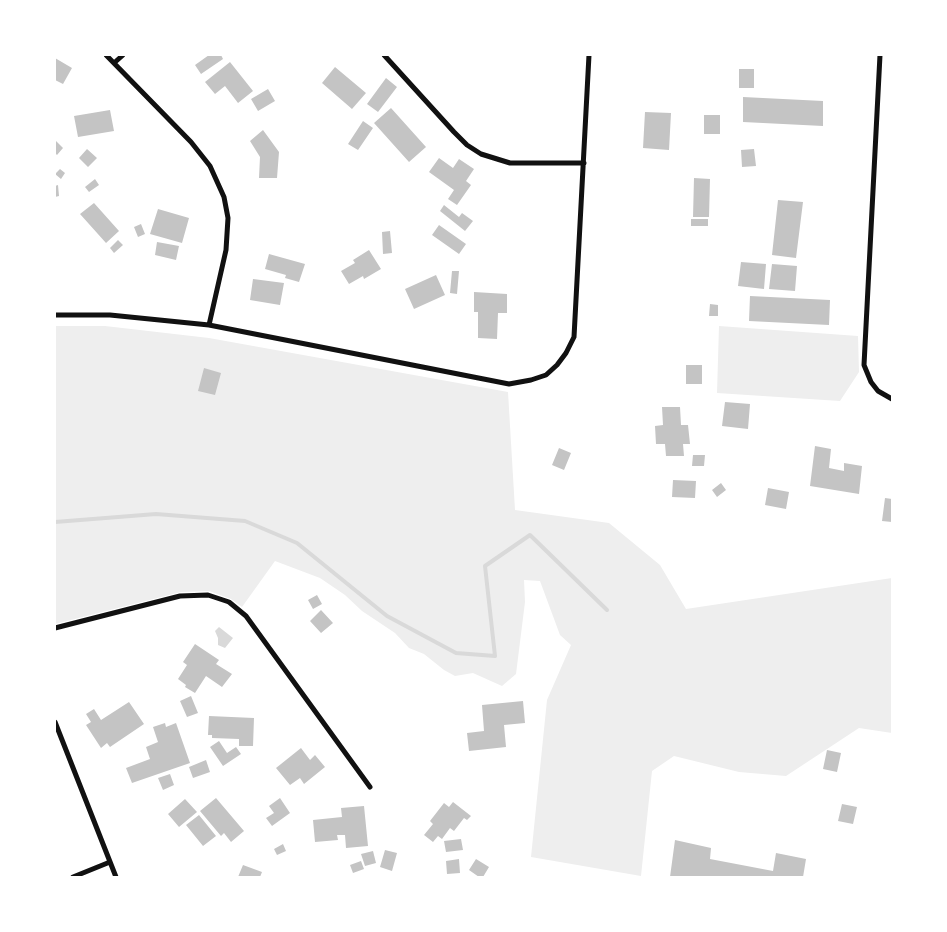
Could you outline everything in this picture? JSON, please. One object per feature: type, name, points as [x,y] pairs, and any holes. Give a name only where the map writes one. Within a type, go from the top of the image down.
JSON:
[{"type":"street","points":[[106,55],[191,142],[210,166],[224,197],[228,218],[226,250],[209,326]]},
{"type":"street","points":[[114,63],[122,55]]},
{"type":"street","points":[[384,55],[454,132],[467,145],[481,154],[510,163],[584,163]]},
{"type":"street","points":[[55,315],[110,315],[209,326],[509,384],[546,375],[566,353],[574,336],[589,55]]},
{"type":"street","points":[[880,55],[864,365],[878,391],[892,399]]},
{"type":"street","points":[[55,628],[180,596],[208,595],[229,602],[246,616],[370,787]]},
{"type":"street","points":[[55,722],[116,877]]},
{"type":"street","points":[[73,877],[110,862]]},
{"type":"shaded area","points":[[55,326],[105,326],[209,338],[508,392],[515,510],[609,523],[660,565],[686,609],[892,578],[892,733],[859,728],[786,776],[739,772],[674,756],[652,771],[641,876],[531,857],[547,700],[571,645],[560,635],[540,581],[524,580],[525,602],[516,674],[502,686],[473,673],[455,676],[444,670],[424,654],[409,648],[395,633],[362,611],[345,595],[320,578],[275,561],[242,607],[231,599],[209,591],[181,592],[55,624]]},
{"type":"shaded area","points":[[719,326],[858,336],[859,372],[840,401],[717,393]]},
{"type":"shaded area","points":[[219,627],[233,638],[225,648],[218,645],[215,631]]},
{"type":"building","points":[[209,55],[221,55],[223,59],[201,74],[195,65]]},
{"type":"building","points":[[55,58],[72,68],[63,84],[55,80]]},
{"type":"building","points":[[230,62],[253,91],[238,103],[225,86],[215,94],[205,82]]},
{"type":"building","points":[[335,67],[366,93],[352,109],[322,83]]},
{"type":"building","points":[[739,69],[754,69],[754,88],[739,88]]},
{"type":"building","points":[[386,78],[397,87],[378,112],[367,104]]},
{"type":"building","points":[[268,89],[275,101],[258,111],[251,99]]},
{"type":"building","points":[[743,97],[823,101],[823,126],[743,122]]},
{"type":"building","points":[[391,108],[426,147],[409,162],[374,123]]},
{"type":"building","points":[[110,110],[114,131],[78,137],[74,116]]},
{"type":"building","points":[[645,112],[671,113],[669,150],[643,148]]},
{"type":"building","points":[[704,115],[720,115],[720,134],[704,134]]},
{"type":"building","points":[[363,121],[373,128],[358,150],[348,144]]},
{"type":"building","points":[[263,130],[279,152],[277,178],[259,178],[260,157],[250,141]]},
{"type":"building","points":[[55,140],[63,148],[57,155],[55,153]]},
{"type":"building","points":[[87,149],[97,158],[88,167],[79,158]]},
{"type":"building","points":[[754,149],[756,166],[742,167],[741,150]]},
{"type":"building","points":[[439,158],[453,168],[459,159],[474,169],[466,181],[471,185],[457,205],[448,199],[454,190],[429,172]]},
{"type":"building","points":[[60,169],[65,173],[61,179],[55,174]]},
{"type":"building","points":[[694,178],[710,179],[709,217],[693,217]]},
{"type":"building","points":[[95,179],[99,185],[89,192],[85,187]]},
{"type":"building","points":[[58,185],[59,196],[55,197],[55,186]]},
{"type":"building","points":[[778,200],[803,202],[796,258],[772,255]]},
{"type":"building","points":[[94,203],[119,231],[106,243],[80,214]]},
{"type":"building","points":[[444,205],[459,217],[462,213],[473,221],[465,231],[440,211]]},
{"type":"building","points":[[158,209],[189,218],[182,243],[150,234]]},
{"type":"building","points":[[691,219],[708,219],[708,226],[691,226]]},
{"type":"building","points":[[141,224],[145,234],[138,237],[134,227]]},
{"type":"building","points":[[439,225],[466,244],[459,254],[432,235]]},
{"type":"building","points":[[390,231],[392,253],[383,254],[382,232]]},
{"type":"building","points":[[118,240],[123,245],[114,253],[110,248]]},
{"type":"building","points":[[157,242],[179,246],[176,260],[155,255]]},
{"type":"building","points":[[369,250],[381,269],[364,279],[363,276],[349,284],[341,271],[355,263],[353,260]]},
{"type":"building","points":[[269,254],[305,264],[299,282],[285,278],[286,275],[265,269]]},
{"type":"building","points":[[741,262],[766,264],[764,289],[738,286]]},
{"type":"building","points":[[772,264],[797,266],[795,291],[769,289]]},
{"type":"building","points":[[452,271],[459,271],[457,294],[450,293]]},
{"type":"building","points":[[436,275],[445,295],[414,309],[405,289]]},
{"type":"building","points":[[253,279],[284,283],[280,305],[250,300]]},
{"type":"building","points":[[474,292],[507,294],[507,313],[498,313],[497,339],[478,338],[478,312],[474,312]]},
{"type":"building","points":[[750,296],[830,300],[829,325],[749,321]]},
{"type":"building","points":[[710,304],[718,305],[718,316],[709,316]]},
{"type":"building","points":[[686,365],[702,365],[702,384],[686,384]]},
{"type":"building","points":[[204,368],[221,373],[215,395],[198,391]]},
{"type":"building","points":[[725,402],[750,404],[748,429],[722,426]]},
{"type":"building","points":[[662,407],[680,407],[681,425],[688,425],[690,444],[683,444],[684,456],[666,456],[665,444],[656,444],[655,426],[663,425]]},
{"type":"building","points":[[815,446],[831,449],[829,468],[844,471],[844,463],[862,466],[859,494],[810,486]]},
{"type":"building","points":[[559,448],[571,453],[564,470],[552,465]]},
{"type":"building","points":[[693,455],[705,455],[704,466],[692,466]]},
{"type":"building","points":[[673,480],[696,481],[695,498],[672,497]]},
{"type":"building","points":[[721,483],[726,490],[717,497],[712,490]]},
{"type":"building","points":[[768,488],[789,492],[786,509],[765,505]]},
{"type":"building","points":[[885,498],[892,499],[892,522],[882,521]]},
{"type":"building","points":[[317,595],[322,604],[313,609],[308,600]]},
{"type":"building","points":[[321,610],[333,623],[321,633],[310,621]]},
{"type":"building","points":[[195,644],[219,660],[216,664],[232,674],[222,687],[206,676],[195,693],[185,687],[186,685],[178,679],[187,665],[183,662]]},
{"type":"building","points":[[191,696],[198,713],[187,717],[180,701]]},
{"type":"building","points":[[523,701],[525,723],[504,725],[506,747],[469,751],[467,733],[484,731],[482,705]]},
{"type":"building","points":[[129,702],[144,724],[110,747],[107,743],[101,748],[86,725],[91,722],[86,714],[94,709],[101,720]]},
{"type":"building","points":[[209,716],[254,718],[253,746],[239,746],[239,739],[212,738],[212,735],[208,735]]},
{"type":"building","points":[[165,723],[166,727],[176,723],[190,763],[132,783],[126,768],[150,759],[146,747],[158,742],[153,727]]},
{"type":"building","points":[[219,741],[227,753],[236,747],[241,754],[223,766],[210,747]]},
{"type":"building","points":[[301,748],[310,760],[315,755],[325,767],[304,784],[300,778],[290,785],[276,768]]},
{"type":"building","points":[[827,750],[841,753],[837,772],[823,769]]},
{"type":"building","points":[[206,760],[210,772],[193,778],[189,767]]},
{"type":"building","points":[[170,774],[174,785],[163,790],[158,778]]},
{"type":"building","points":[[216,798],[244,831],[231,842],[224,833],[221,836],[200,811]]},
{"type":"building","points":[[280,798],[290,813],[272,826],[266,818],[274,813],[269,806]]},
{"type":"building","points":[[185,799],[197,812],[179,827],[168,814]]},
{"type":"building","points":[[453,802],[471,816],[467,820],[464,818],[454,831],[450,828],[442,839],[438,836],[433,842],[424,835],[433,824],[430,821],[444,803],[449,807]]},
{"type":"building","points":[[842,804],[857,807],[853,824],[838,821]]},
{"type":"building","points":[[364,806],[368,846],[346,848],[345,835],[337,835],[338,840],[315,842],[313,820],[342,817],[341,808]]},
{"type":"building","points":[[199,815],[216,836],[203,846],[186,825]]},
{"type":"building","points":[[461,839],[463,850],[446,852],[444,841]]},
{"type":"building","points":[[675,840],[711,848],[710,859],[773,871],[776,853],[806,859],[803,877],[670,877]]},
{"type":"building","points":[[283,844],[286,851],[277,855],[274,849]]},
{"type":"building","points":[[385,850],[397,853],[392,871],[380,867]]},
{"type":"building","points":[[373,851],[376,863],[365,866],[361,854]]},
{"type":"building","points":[[459,859],[460,873],[447,874],[446,861]]},
{"type":"building","points":[[476,859],[489,867],[483,877],[479,877],[469,870]]},
{"type":"building","points":[[361,861],[364,869],[353,873],[350,865]]},
{"type":"building","points":[[243,865],[262,872],[260,877],[238,877]]},
{"type":"waterway","points":[[55,522],[156,514],[245,521],[297,543],[387,616],[456,653],[495,656],[485,566],[530,535],[607,610]]}]
